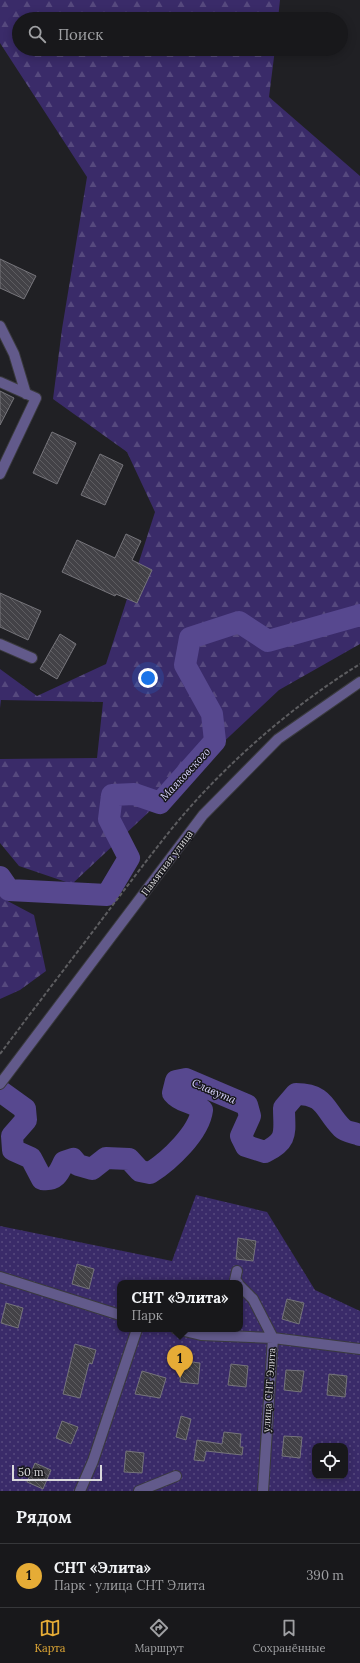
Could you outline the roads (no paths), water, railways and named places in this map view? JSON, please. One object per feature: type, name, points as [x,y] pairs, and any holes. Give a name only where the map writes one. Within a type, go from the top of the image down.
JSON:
[{"type":"street","points":[[0,326],[14,354],[31,396],[0,474]]},
{"type":"street","points":[[0,382],[31,396]]},
{"type":"street","points":[[0,644],[32,658]]},
{"type":"street","name":"Памятная улица","points":[[3,1080],[203,815],[278,739],[360,682]]},
{"type":"street","points":[[235,1280],[238,1271]]},
{"type":"street","points":[[0,1277],[117,1314]]},
{"type":"street","points":[[243,1289],[253,1299],[273,1338],[360,1349]]},
{"type":"street","points":[[80,1491],[93,1461],[136,1332]]},
{"type":"street","name":"улица СНТ Элита","points":[[188,1332],[201,1335],[273,1338],[262,1491]]},
{"type":"street","points":[[139,1491],[176,1476]]},
{"type":"waterway","name":"Маяковского","points":[[0,877],[9,890],[107,895],[129,858],[109,819],[112,795],[134,794],[160,803],[215,741],[212,714],[185,665],[190,638],[239,622],[268,641],[360,615]]},
{"type":"waterway","name":"Славута","points":[[0,1091],[25,1109],[26,1120],[12,1136],[13,1150],[31,1158],[42,1179],[51,1179],[59,1173],[64,1162],[73,1159],[78,1165],[92,1169],[106,1158],[129,1159],[140,1171],[150,1173],[158,1168],[182,1146],[200,1119],[202,1110],[195,1105],[180,1099],[173,1093],[176,1081],[186,1079],[247,1105],[250,1116],[241,1136],[246,1146],[265,1152],[273,1148],[282,1139],[284,1134],[284,1108],[296,1094],[306,1095],[319,1100],[324,1104],[342,1128],[360,1135]]},
{"type":"place","name":"СНТ «Элита»","points":[[180,1378]]}]
